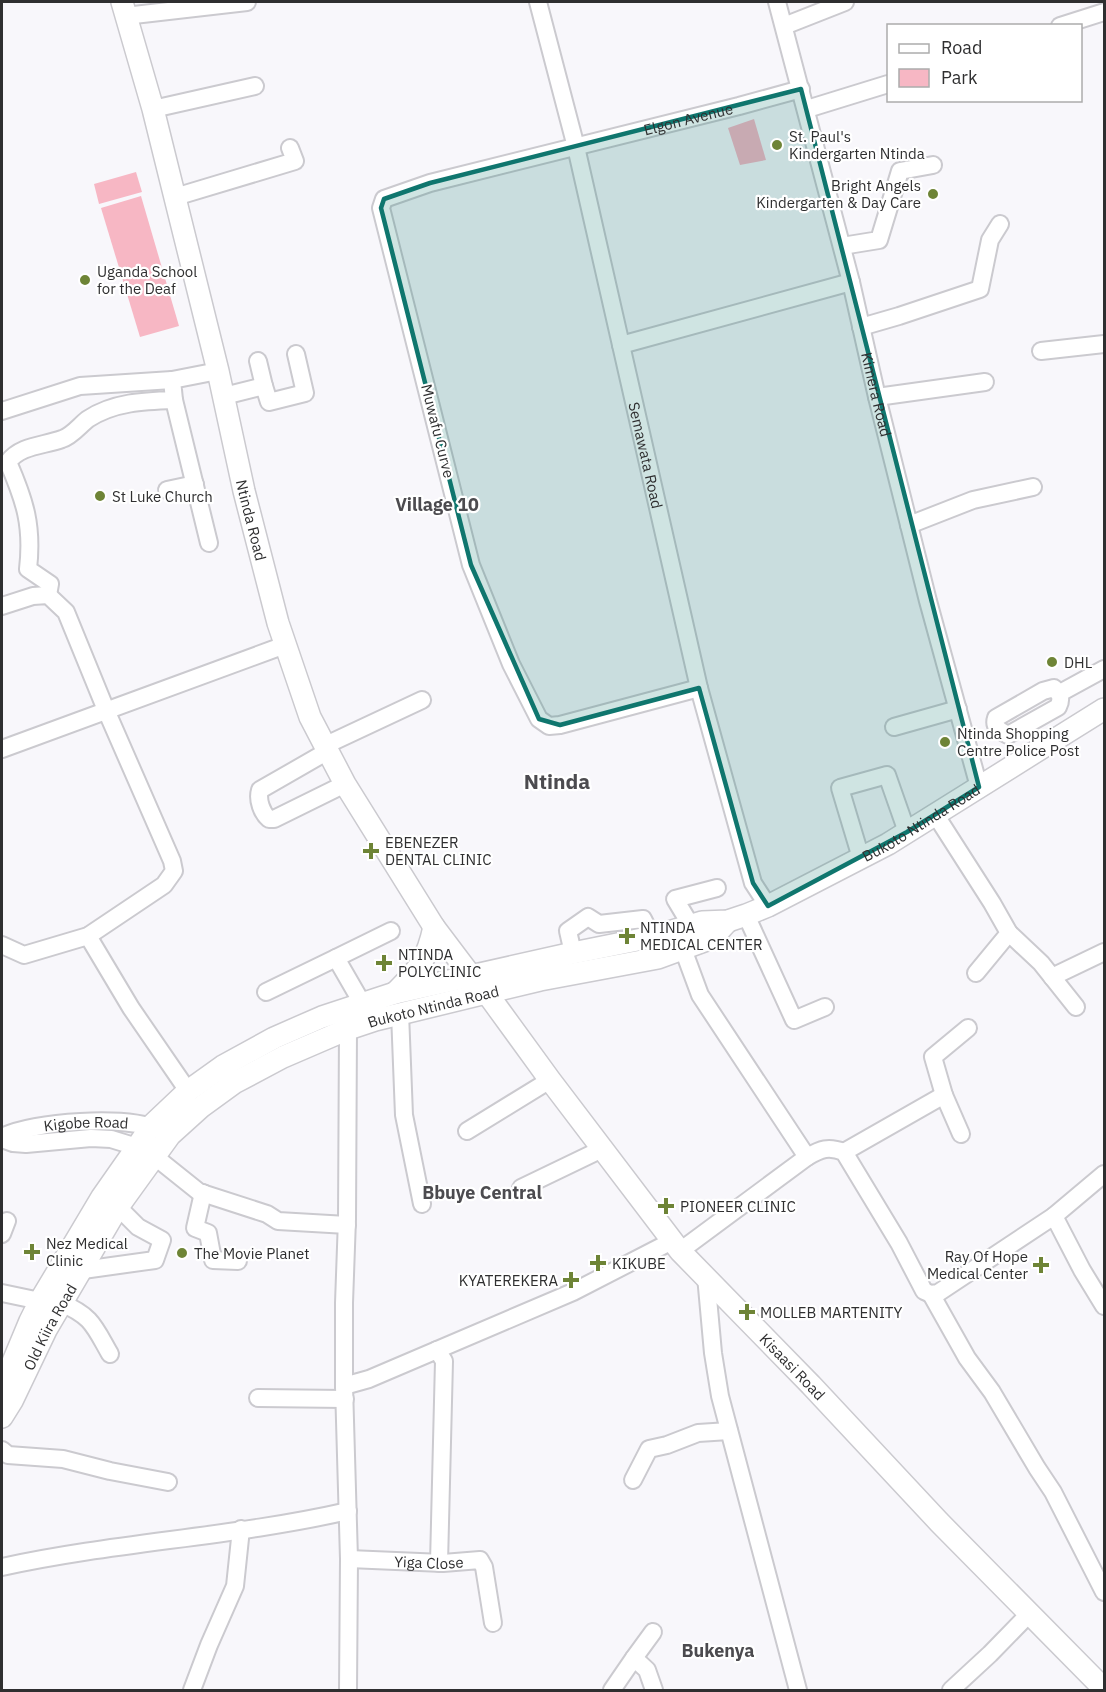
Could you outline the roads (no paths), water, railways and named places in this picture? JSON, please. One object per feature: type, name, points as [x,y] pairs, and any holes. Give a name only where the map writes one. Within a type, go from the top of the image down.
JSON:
[{"type":"main road","name":"Ntinda Road","points":[[123,9],[153,109],[224,396],[244,491],[285,645],[310,717],[345,784],[434,927],[486,992]]},
{"type":"main road","name":"Bukoto Ntinda Road","points":[[154,1142],[234,1083],[398,1003],[471,976],[652,937],[690,924],[737,918],[768,906],[907,832],[1104,709]]},
{"type":"main road","name":"Bukoto Ntinda Road","points":[[154,1142],[188,1091],[223,1066],[274,1038],[322,1017],[362,1003],[398,1003],[486,992],[658,958],[707,940],[737,918]]},
{"type":"main road","points":[[398,1003],[430,947],[434,927]]},
{"type":"main road","name":"Kisaasi Road","points":[[486,992],[676,1246],[939,1522],[1104,1689]]},
{"type":"main road","name":"Old Kiira Road","points":[[2,1388],[30,1321],[82,1270],[154,1142]]},
{"type":"main road","name":"Old Kiira Road","points":[[2,1417],[12,1401],[51,1302],[102,1197],[154,1142]]},
{"type":"street","points":[[123,9],[248,2]]},
{"type":"street","name":"Semawata Road","points":[[538,2],[576,147],[699,688],[753,883],[768,906]]},
{"type":"street","name":"Kimera Road","points":[[777,2],[842,246],[909,525],[979,787]]},
{"type":"street","points":[[784,26],[845,2]]},
{"type":"street","points":[[1066,24],[1104,12]]},
{"type":"street","points":[[807,110],[887,84]]},
{"type":"street","points":[[153,109],[255,86]]},
{"type":"street","name":"Elgon Avenue","points":[[576,147],[801,89]]},
{"type":"street","name":"Muwafu Curve","points":[[576,147],[430,183],[384,199],[381,208],[471,565],[511,664],[539,719],[549,726],[560,725],[699,688]]},
{"type":"street","points":[[175,197],[295,161],[290,148]]},
{"type":"street","points":[[842,246],[879,240],[900,171],[933,165]]},
{"type":"street","points":[[861,327],[980,290],[990,240],[1000,224]]},
{"type":"street","points":[[621,345],[851,282]]},
{"type":"street","points":[[1041,351],[1104,344]]},
{"type":"street","points":[[258,361],[268,402],[305,393],[296,354]]},
{"type":"street","points":[[2,411],[80,386],[172,380],[218,371]]},
{"type":"street","points":[[172,380],[174,400],[209,543]]},
{"type":"street","points":[[877,397],[985,382]]},
{"type":"street","points":[[224,396],[264,386]]},
{"type":"street","points":[[48,596],[50,584],[28,569],[31,542],[27,517],[22,494],[8,462],[15,452],[64,439],[90,418],[120,405],[143,401],[174,400]]},
{"type":"street","points":[[167,490],[195,484]]},
{"type":"street","points":[[909,525],[973,500],[1033,487]]},
{"type":"street","points":[[2,606],[33,596],[48,596],[66,612],[106,711],[172,861],[174,872],[164,885],[88,936],[24,955],[2,945]]},
{"type":"street","points":[[2,749],[285,645]]},
{"type":"street","points":[[1080,726],[1059,700],[1104,669]]},
{"type":"street","points":[[345,784],[274,819],[269,819],[263,811],[258,796],[260,790],[327,748],[422,700]]},
{"type":"street","points":[[894,727],[957,709]]},
{"type":"street","points":[[861,858],[840,788],[887,775],[907,832]]},
{"type":"street","points":[[936,814],[1009,933],[1041,963],[1076,1007]]},
{"type":"street","points":[[690,924],[675,898],[717,888]]},
{"type":"street","points":[[573,953],[568,931],[588,917],[599,924],[643,919],[652,937]]},
{"type":"street","points":[[737,918],[794,1020],[825,1007]]},
{"type":"street","points":[[266,992],[391,931]]},
{"type":"street","points":[[976,974],[1009,933]]},
{"type":"street","points":[[88,936],[131,1008],[188,1091]]},
{"type":"street","points":[[683,949],[700,995],[807,1157]]},
{"type":"street","points":[[1052,977],[1104,952]]},
{"type":"street","points":[[336,958],[362,1003]]},
{"type":"street","points":[[398,1003],[404,1115],[422,1204]]},
{"type":"street","points":[[961,1134],[944,1095],[933,1057],[968,1028]]},
{"type":"street","points":[[348,1029],[345,1393],[349,1559],[348,1690]]},
{"type":"street","points":[[467,1131],[550,1080]]},
{"type":"street","points":[[844,1152],[944,1095]]},
{"type":"street","name":"Kigobe Road","points":[[2,1138],[12,1131],[36,1127],[98,1122],[154,1142]]},
{"type":"street","name":"Kigobe Road","points":[[2,1138],[13,1143],[26,1144],[101,1138],[154,1142]]},
{"type":"street","points":[[154,1142],[203,1193],[267,1214],[278,1221],[347,1225]]},
{"type":"street","points":[[258,1398],[345,1393],[369,1379],[676,1246],[821,1149],[832,1147],[844,1152],[888,1223],[924,1291],[931,1294],[938,1293],[958,1281],[1054,1216],[1104,1174]]},
{"type":"street","points":[[521,1188],[602,1149]]},
{"type":"street","points":[[203,1193],[195,1228],[208,1233],[213,1260],[238,1261]]},
{"type":"street","points":[[82,1270],[155,1260],[162,1240],[138,1227],[118,1207]]},
{"type":"street","points":[[1054,1216],[1104,1306]]},
{"type":"street","points":[[706,1276],[713,1353],[720,1396],[798,1690]]},
{"type":"street","points":[[2,1293],[51,1302],[78,1310],[91,1320],[110,1354]]},
{"type":"street","points":[[931,1294],[967,1358],[992,1392],[1053,1491],[1104,1593]]},
{"type":"street","points":[[438,1350],[444,1361],[439,1563]]},
{"type":"street","points":[[633,1480],[649,1449],[667,1445],[698,1432],[729,1431]]},
{"type":"street","points":[[2,1450],[8,1455],[63,1459],[121,1474],[168,1482]]},
{"type":"street","points":[[2,1567],[103,1548],[302,1522],[348,1511]]},
{"type":"street","points":[[192,1690],[235,1586],[241,1529]]},
{"type":"street","name":"Yiga Close","points":[[349,1559],[439,1563],[480,1560],[484,1567],[493,1623]]},
{"type":"street","points":[[951,1690],[1029,1614]]},
{"type":"street","points":[[612,1690],[653,1632]]},
{"type":"street","points":[[634,1658],[647,1670],[654,1690]]},
{"type":"place","name":"St. Paul's Kindergarten Ntinda","points":[[777,145]]},
{"type":"place","name":"Bright Angels Kindergarten & Day Care","points":[[933,194]]},
{"type":"place","name":"Uganda School for the Deaf","points":[[85,280]]},
{"type":"place","name":"St Luke Church","points":[[100,496]]},
{"type":"place","name":"DHL","points":[[1052,662]]},
{"type":"place","name":"Ntinda Shopping Centre Police Post","points":[[945,742]]},
{"type":"place","name":"EBENEZER DENTAL CLINIC","points":[[371,851]]},
{"type":"place","name":"NTINDA MEDICAL CENTER","points":[[627,936]]},
{"type":"place","name":"NTINDA POLYCLINIC","points":[[384,963]]},
{"type":"place","name":"PIONEER CLINIC","points":[[666,1206]]},
{"type":"place","name":"Nez Medical Clinic","points":[[32,1252]]},
{"type":"place","name":"The Movie Planet","points":[[182,1253]]},
{"type":"place","name":"KIKUBE","points":[[598,1263]]},
{"type":"place","name":"Ray Of Hope Medical Center","points":[[1041,1265]]},
{"type":"place","name":"KYATEREKERA","points":[[571,1280]]},
{"type":"place","name":"MOLLEB MARTENITY","points":[[747,1312]]},
{"type":"district","name":"Village 10","points":[[437,504]]},
{"type":"district","name":"Ntinda","points":[[557,781]]},
{"type":"district","name":"Bbuye Central","points":[[482,1192]]},
{"type":"district","name":"Bukenya","points":[[718,1650]]}]
